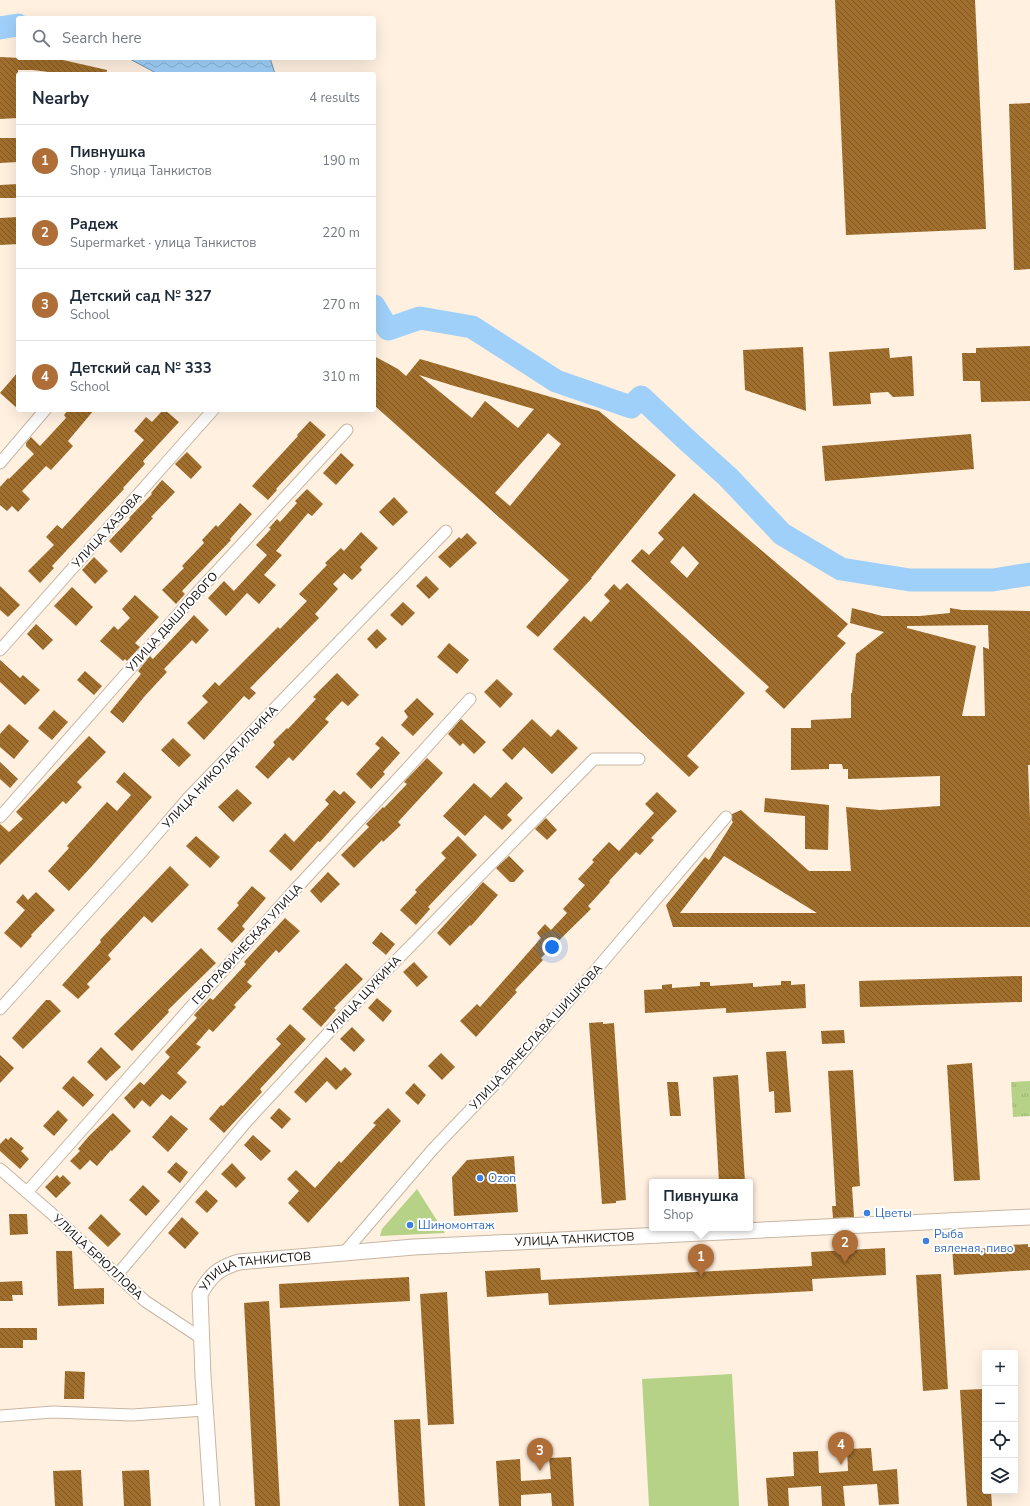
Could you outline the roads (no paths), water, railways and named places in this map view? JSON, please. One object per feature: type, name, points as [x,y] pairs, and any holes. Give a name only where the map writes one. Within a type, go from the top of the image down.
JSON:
[{"type":"main road","name":"УЛИЦА ТАНКИСТОВ","points":[[753,1230],[1030,1217]]},
{"type":"main road","name":"УЛИЦА ТАНКИСТОВ","points":[[212,1506],[205,1410],[200,1294],[207,1282],[226,1265],[238,1262],[429,1246],[740,1231]]},
{"type":"street","points":[[0,463],[43,412]]},
{"type":"street","name":"УЛИЦА ХАЗОВА","points":[[0,650],[211,412]]},
{"type":"street","name":"УЛИЦА ДЫШЛОВОГО","points":[[0,817],[195,595],[347,430]]},
{"type":"street","name":"УЛИЦА НИКОЛАЯ ИЛЬИНА","points":[[0,1009],[189,797],[446,531]]},
{"type":"street","name":"ГЕОГРАФИЧЕСКАЯ УЛИЦА","points":[[27,1192],[290,895],[470,699]]},
{"type":"street","name":"УЛИЦА ЩУКИНА","points":[[117,1275],[247,1121],[380,977],[594,759],[639,759]]},
{"type":"street","name":"УЛИЦА ВЯЧЕСЛАВА ШИШКОВА","points":[[343,1254],[433,1149],[494,1085],[594,972],[726,817]]},
{"type":"street","name":"УЛИЦА БРЮЛЛОВА","points":[[0,1170],[27,1192],[145,1300],[201,1338]]},
{"type":"street","points":[[0,1416],[53,1412],[132,1415],[205,1410]]},
{"type":"water","points":[[132,60],[271,60],[274,72],[154,72]]},
{"type":"waterway","points":[[0,28],[16,25]]},
{"type":"waterway","points":[[376,309],[388,329],[420,318],[472,327],[556,381],[631,407],[641,397],[728,477],[782,534],[841,569],[910,580],[993,580],[1030,574]]},
{"type":"place","name":"Ozon","points":[[480,1178]]},
{"type":"place","name":"Цветы","points":[[867,1213]]},
{"type":"place","name":"Шиномонтаж","points":[[410,1225]]},
{"type":"place","name":"Рыба вяленая, пиво","points":[[926,1241]]},
{"type":"place","name":"Радеж","points":[[845,1263]]},
{"type":"place","name":"Пивнушка","points":[[701,1277]]},
{"type":"place","name":"Детский сад № 333","points":[[841,1465]]},
{"type":"place","name":"Детский сад № 327","points":[[540,1471]]}]
